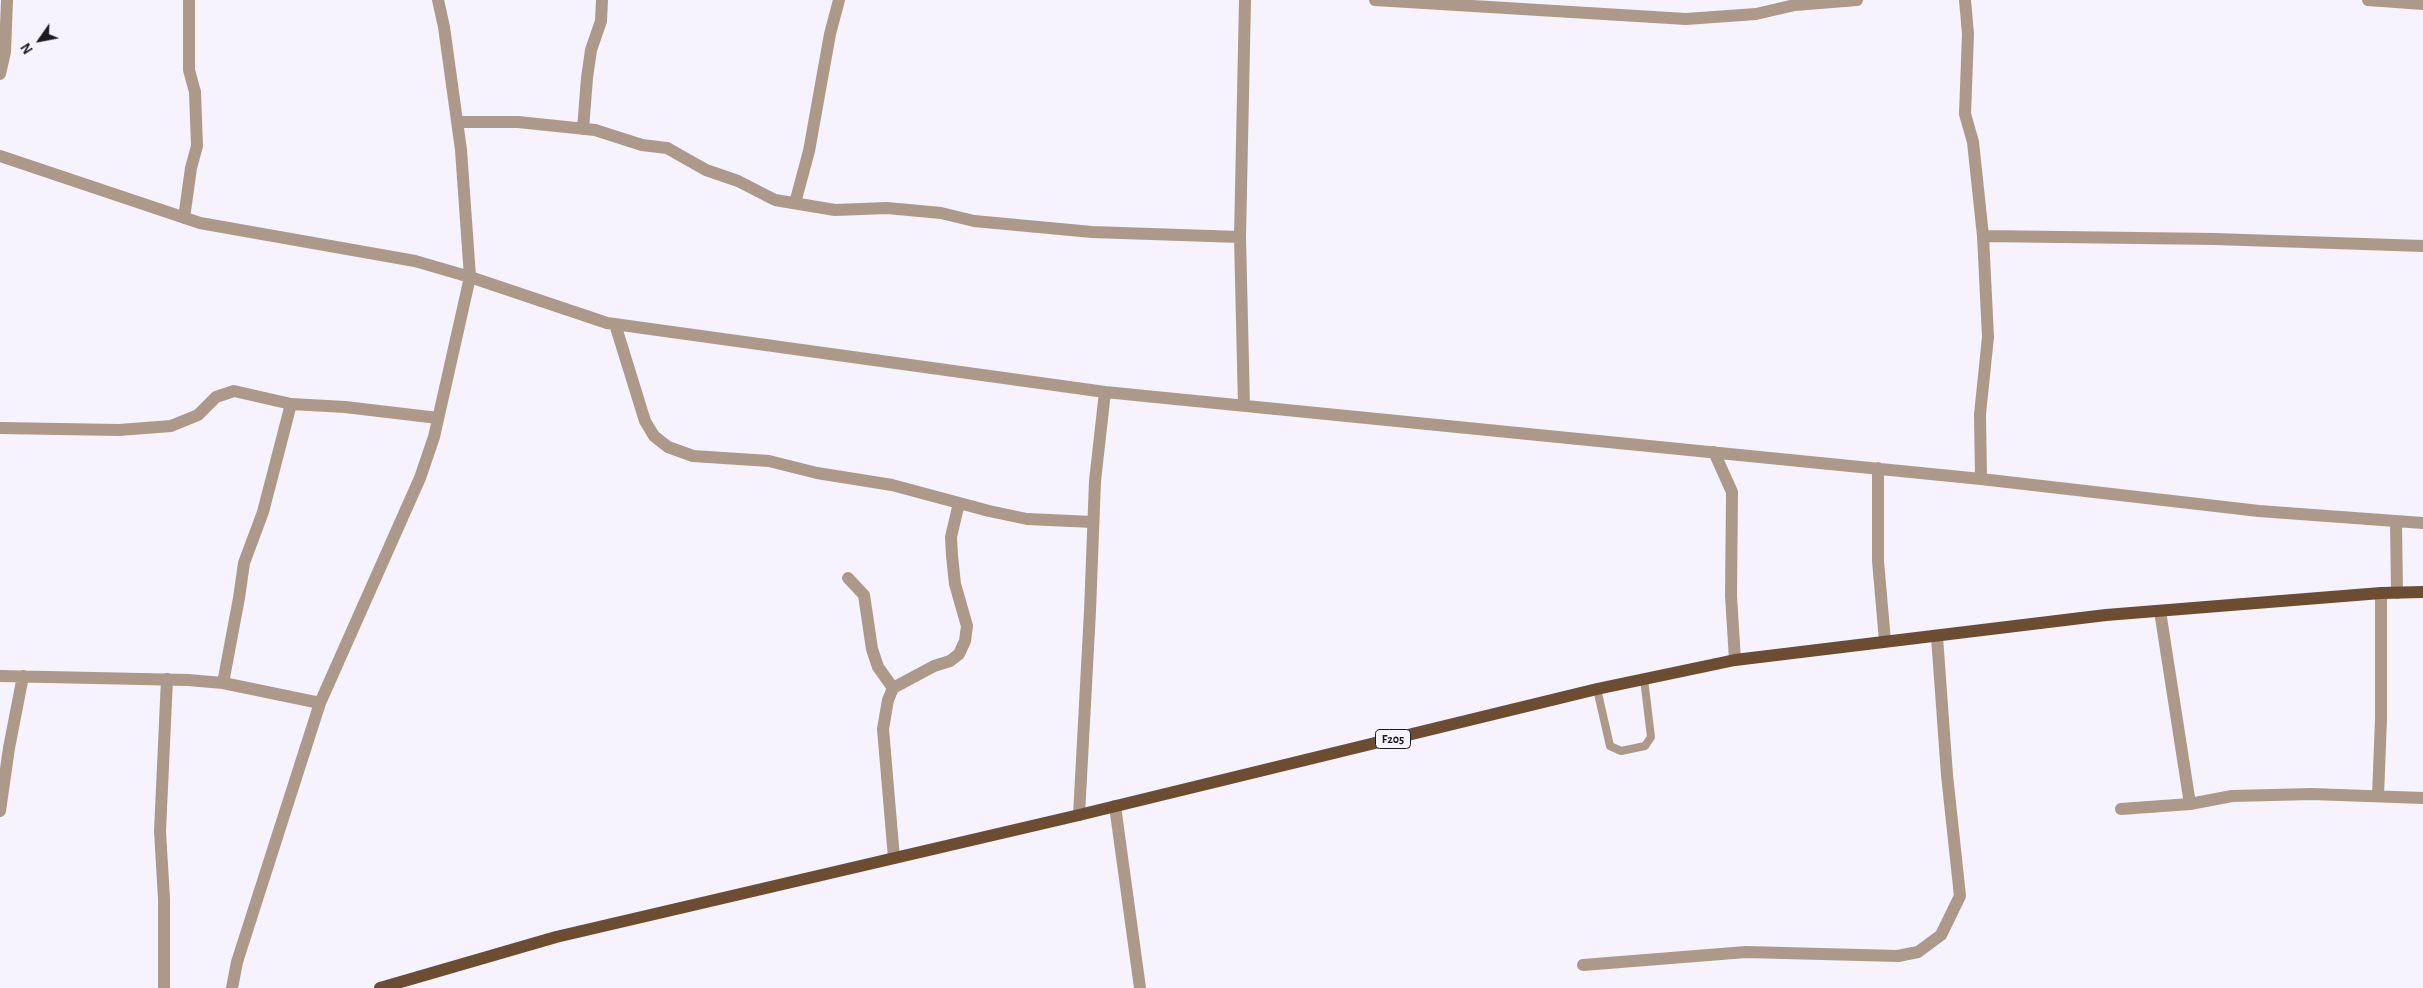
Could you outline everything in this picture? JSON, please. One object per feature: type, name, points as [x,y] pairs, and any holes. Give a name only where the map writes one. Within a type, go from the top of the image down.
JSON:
[{"type":"main road","name":"F205","points":[[380,988],[556,937],[1079,815],[1597,689],[1735,660],[2106,615],[2381,593],[2423,592]]},
{"type":"street","points":[[0,74],[5,52],[7,0]]},
{"type":"street","points":[[184,218],[191,168],[197,146],[195,92],[189,70],[189,0]]},
{"type":"street","points":[[232,988],[237,962],[320,703],[420,478],[438,418],[470,277],[457,122],[444,27],[438,0]]},
{"type":"street","points":[[583,129],[591,50],[601,21],[602,0]]},
{"type":"street","points":[[795,204],[810,151],[830,34],[839,0]]},
{"type":"street","points":[[1244,406],[1240,237],[1245,0]]},
{"type":"street","points":[[1375,0],[1686,20],[1756,14],[1795,5],[1857,0]]},
{"type":"street","points":[[1965,0],[1968,34],[1965,114],[1973,142],[1982,236],[1988,337],[1980,414],[1981,479]]},
{"type":"street","points":[[2368,0],[2423,4]]},
{"type":"street","points":[[457,122],[518,122],[595,130],[642,145],[667,148],[706,170],[738,181],[774,200],[835,210],[887,208],[940,214],[974,221],[1092,232],[1240,237]]},
{"type":"street","points":[[0,156],[184,218],[316,245],[415,261],[615,324],[1105,392],[1878,468],[2258,510],[2423,523]]},
{"type":"street","points":[[1982,236],[2215,238],[2423,246]]},
{"type":"street","points":[[615,324],[645,421],[654,436],[668,447],[694,456],[769,460],[817,473],[892,485],[1027,519],[1093,522]]},
{"type":"street","points":[[0,428],[119,430],[171,426],[198,415],[216,397],[234,392],[291,404],[345,407],[438,418]]},
{"type":"street","points":[[1079,815],[1097,450],[1105,392]]},
{"type":"street","points":[[223,683],[244,563],[263,512],[291,404]]},
{"type":"street","points":[[1714,452],[1732,492],[1731,596],[1735,660]]},
{"type":"street","points":[[1878,468],[1878,561],[1885,641]]},
{"type":"street","points":[[894,858],[883,729],[888,700],[893,688],[934,666],[950,662],[959,654],[965,641],[967,626],[955,584],[951,538],[959,503]]},
{"type":"street","points":[[2396,521],[2397,593]]},
{"type":"street","points":[[848,578],[864,595],[872,649],[878,667],[893,688]]},
{"type":"street","points":[[2378,796],[2381,719],[2381,593]]},
{"type":"street","points":[[2160,611],[2190,804]]},
{"type":"street","points":[[1583,964],[1746,952],[1898,956],[1918,952],[1941,935],[1960,896],[1947,775],[1937,637]]},
{"type":"street","points":[[0,676],[167,679],[223,683],[320,703]]},
{"type":"street","points":[[0,811],[9,748],[23,676]]},
{"type":"street","points":[[164,988],[164,899],[160,831],[167,679]]},
{"type":"street","points":[[2121,809],[2190,804],[2232,796],[2312,794],[2423,798]]},
{"type":"street","points":[[1115,806],[1140,988]]},
{"type":"lane","points":[[1597,689],[1610,746],[1621,751],[1645,746],[1652,737],[1644,679]]}]
